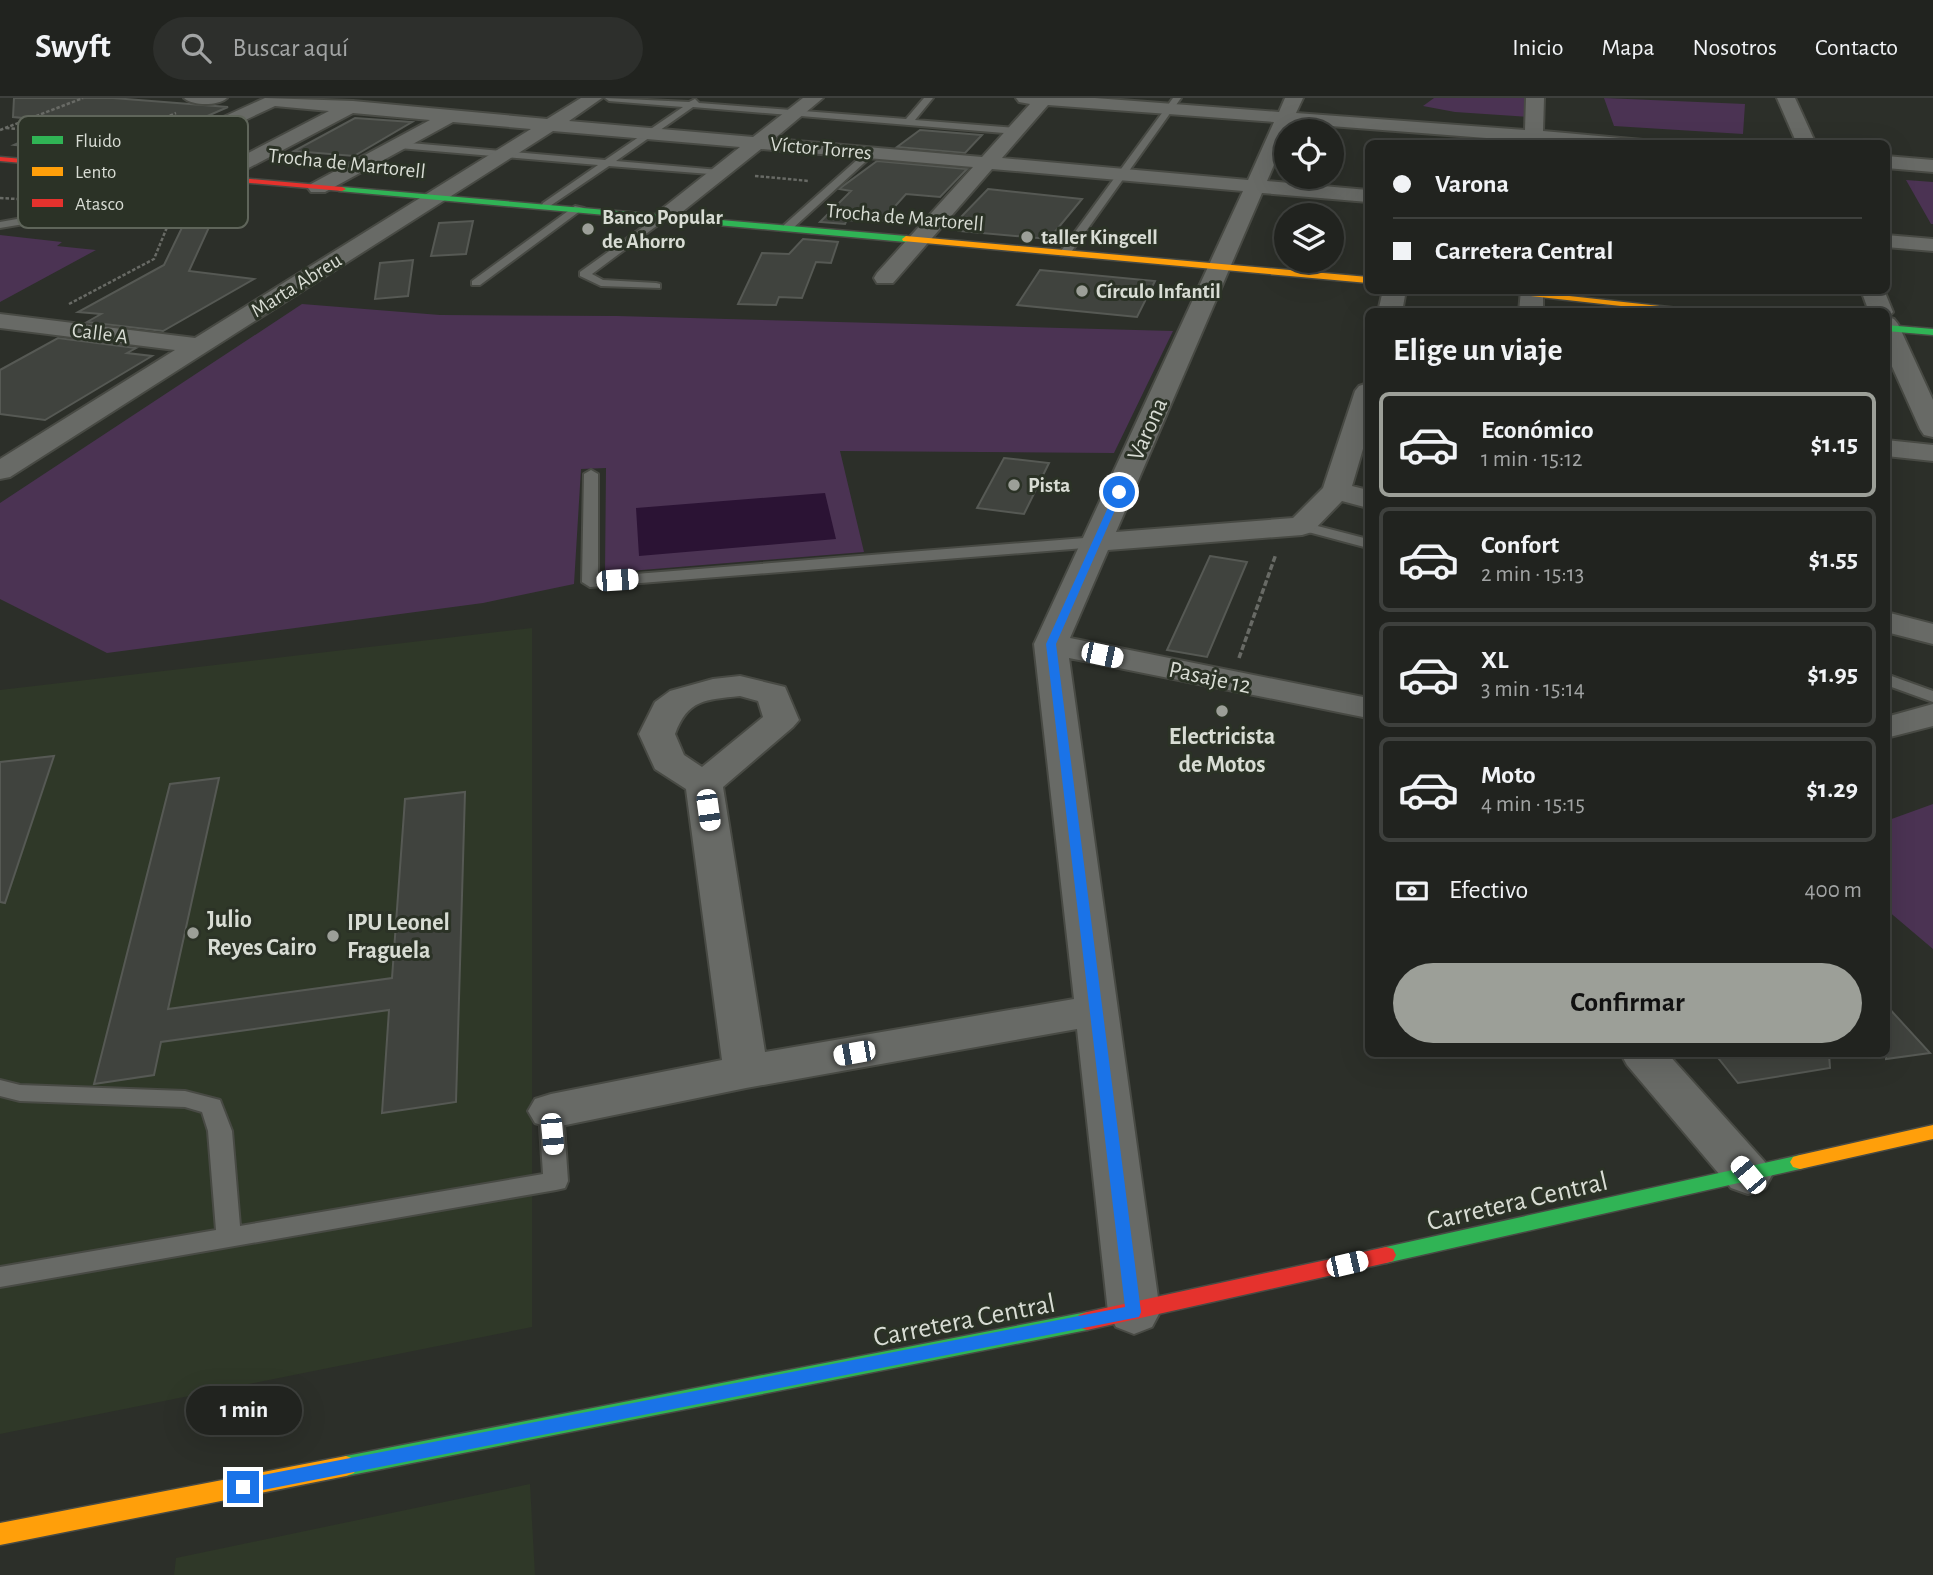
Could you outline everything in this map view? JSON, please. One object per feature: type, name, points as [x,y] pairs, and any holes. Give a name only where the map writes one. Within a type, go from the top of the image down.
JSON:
[{"type":"street","points":[[194,98],[216,99]]},
{"type":"street","points":[[248,161],[368,98]]},
{"type":"street","name":"Marta Abreu","points":[[0,471],[593,98]]},
{"type":"street","points":[[665,216],[814,98]]},
{"type":"street","points":[[885,278],[1016,131],[1038,98],[1290,108],[1534,140],[1535,98]]},
{"type":"street","points":[[1786,98],[1805,140]]},
{"type":"street","name":"Víctor Torres","points":[[241,116],[273,101],[1365,196]]},
{"type":"street","name":"Varona","points":[[1051,644],[1290,108]]},
{"type":"street","points":[[324,185],[451,116]]},
{"type":"street","name":"Trocha de Martorell","points":[[0,151],[18,153]]},
{"type":"street","name":"Trocha de Martorell","points":[[0,159],[18,160]]},
{"type":"street","points":[[1890,162],[1933,166]]},
{"type":"street","name":"Trocha de Martorell","points":[[248,178],[324,185]]},
{"type":"street","name":"Trocha de Martorell","points":[[248,180],[430,191],[438,195],[1365,280]]},
{"type":"street","points":[[1890,241],[1933,245]]},
{"type":"street","points":[[1503,294],[1532,299],[1655,308]]},
{"type":"street","name":"Calle A","points":[[0,321],[200,346]]},
{"type":"street","points":[[1890,324],[1933,332]]},
{"type":"street","points":[[1890,332],[1933,429]]},
{"type":"street","points":[[1097,541],[1294,527],[1336,491],[1365,402]]},
{"type":"street","points":[[1890,448],[1933,453]]},
{"type":"street","points":[[1336,491],[1365,498]]},
{"type":"street","points":[[1890,623],[1933,634]]},
{"type":"street","points":[[1051,644],[1134,1312]]},
{"type":"street","name":"Pasaje 12","points":[[1051,644],[1365,707]]},
{"type":"street","points":[[1890,727],[1933,715]]},
{"type":"street","points":[[704,784],[746,1072]]},
{"type":"street","points":[[551,1111],[746,1072],[1096,1010]]},
{"type":"street","points":[[1646,1057],[1748,1175]]},
{"type":"street","name":"Carretera Central","points":[[0,1534],[1134,1312],[1933,1132]]},
{"type":"lane","points":[[609,98],[1016,131]]},
{"type":"lane","points":[[547,205],[701,98]]},
{"type":"lane","points":[[909,122],[929,98]]},
{"type":"lane","points":[[1065,253],[1174,103]]},
{"type":"lane","points":[[399,145],[719,173]]},
{"type":"lane","points":[[788,227],[870,153]]},
{"type":"lane","points":[[476,283],[579,208]]},
{"type":"lane","points":[[656,286],[601,283],[584,274],[665,216]]},
{"type":"lane","points":[[0,225],[18,222]]},
{"type":"lane","points":[[591,474],[590,582],[1097,541]]},
{"type":"lane","points":[[1294,527],[1365,543]]},
{"type":"lane","points":[[1890,681],[1933,697]]},
{"type":"lane","points":[[0,1088],[20,1093],[185,1099],[212,1106],[220,1130],[229,1237]]},
{"type":"lane","points":[[0,1277],[556,1181],[551,1111]]},
{"type":"path","points":[[37,116],[83,98]]},
{"type":"path","points":[[0,130],[18,123]]},
{"type":"path","points":[[6,128],[18,129]]},
{"type":"path","points":[[719,173],[837,184]]},
{"type":"path","points":[[248,191],[265,183]]},
{"type":"path","points":[[32,325],[154,259],[167,228]]},
{"type":"path","points":[[1231,682],[1294,527]]},
{"type":"shaded area","points":[[1434,98],[1531,98],[1530,117],[1455,112],[1423,106]]},
{"type":"shaded area","points":[[1604,98],[1745,104],[1743,134],[1614,126]]},
{"type":"shaded area","points":[[1906,180],[1933,182],[1933,224],[1931,224]]},
{"type":"shaded area","points":[[0,235],[62,242],[57,246],[96,250],[0,302]]},
{"type":"shaded area","points":[[302,304],[440,315],[617,316],[1173,331],[1114,453],[840,451],[864,552],[605,573],[606,468],[581,469],[574,584],[483,603],[107,653],[0,599],[0,503]]},
{"type":"shaded area","points":[[825,493],[836,539],[639,556],[636,508]]},
{"type":"shaded area","points":[[532,628],[532,1327],[0,1434],[0,690]]},
{"type":"shaded area","points":[[1933,804],[1933,949],[1890,913],[1890,820]]},
{"type":"shaded area","points":[[530,1484],[535,1575],[174,1575],[176,1558]]},
{"type":"building","points":[[14,98],[113,98],[228,107],[207,116],[13,117]]},
{"type":"building","points":[[355,118],[412,122],[354,156],[294,151]]},
{"type":"building","points":[[920,130],[982,135],[965,153],[897,147]]},
{"type":"building","points":[[877,161],[967,169],[940,197],[906,194],[880,223],[847,220],[845,224],[820,222],[851,191],[839,189]]},
{"type":"building","points":[[988,189],[1082,199],[1049,239],[959,231],[968,219],[960,218]]},
{"type":"building","points":[[473,221],[466,254],[431,256],[439,223]]},
{"type":"building","points":[[182,228],[209,228],[189,271],[254,279],[163,331],[87,322],[101,314],[78,312],[164,265]]},
{"type":"building","points":[[803,239],[838,242],[831,263],[816,262],[802,298],[779,297],[776,305],[738,304],[762,253],[789,254]]},
{"type":"building","points":[[413,260],[408,296],[375,299],[380,263]]},
{"type":"building","points":[[1040,270],[1155,281],[1137,317],[1017,305]]},
{"type":"building","points":[[58,338],[136,348],[127,353],[152,356],[45,420],[0,414],[0,370]]},
{"type":"building","name":"Pista","points":[[1004,458],[1049,463],[1024,514],[977,508]]},
{"type":"building","points":[[1210,556],[1247,562],[1207,657],[1167,650]]},
{"type":"building","points":[[54,756],[5,903],[0,902],[0,762]]},
{"type":"building","points":[[219,778],[168,1009],[392,978],[405,799],[465,792],[456,1102],[382,1113],[389,1010],[161,1042],[154,1075],[94,1084],[170,784]]},
{"type":"building","points":[[1890,1009],[1930,1053],[1886,1059],[1890,1057]]},
{"type":"building","points":[[1717,1057],[1829,1057],[1830,1068],[1738,1083]]},
{"type":"traffic: fast","points":[[342,189],[906,239]]},
{"type":"traffic: fast","points":[[1890,328],[1933,332]]},
{"type":"traffic: fast","points":[[1386,1255],[1800,1162]]},
{"type":"traffic: fast","points":[[346,1466],[1087,1321]]},
{"type":"traffic: slow","points":[[906,239],[1365,280]]},
{"type":"traffic: slow","points":[[1522,294],[1668,308]]},
{"type":"traffic: slow","points":[[1800,1162],[1933,1132]]},
{"type":"traffic: slow","points":[[0,1534],[346,1466]]},
{"type":"traffic: jam","points":[[0,159],[18,161]]},
{"type":"traffic: jam","points":[[248,181],[342,189]]},
{"type":"traffic: jam","points":[[1087,1321],[1386,1255]]},
{"type":"place","name":"Banco Popular de Ahorro","points":[[588,229]]},
{"type":"place","name":"taller Kingcell","points":[[1027,237]]},
{"type":"place","name":"Círculo Infantil","points":[[1082,291]]},
{"type":"place","name":"Pista","points":[[1014,485]]},
{"type":"place","name":"Electricista de Motos","points":[[1222,711]]},
{"type":"place","name":"Julio Reyes Cairo","points":[[193,933]]},
{"type":"place","name":"IPU Leonel Fraguela","points":[[333,936]]},
{"type":"route","points":[[243,1487],[1134,1312],[1051,644],[1119,492]]}]
